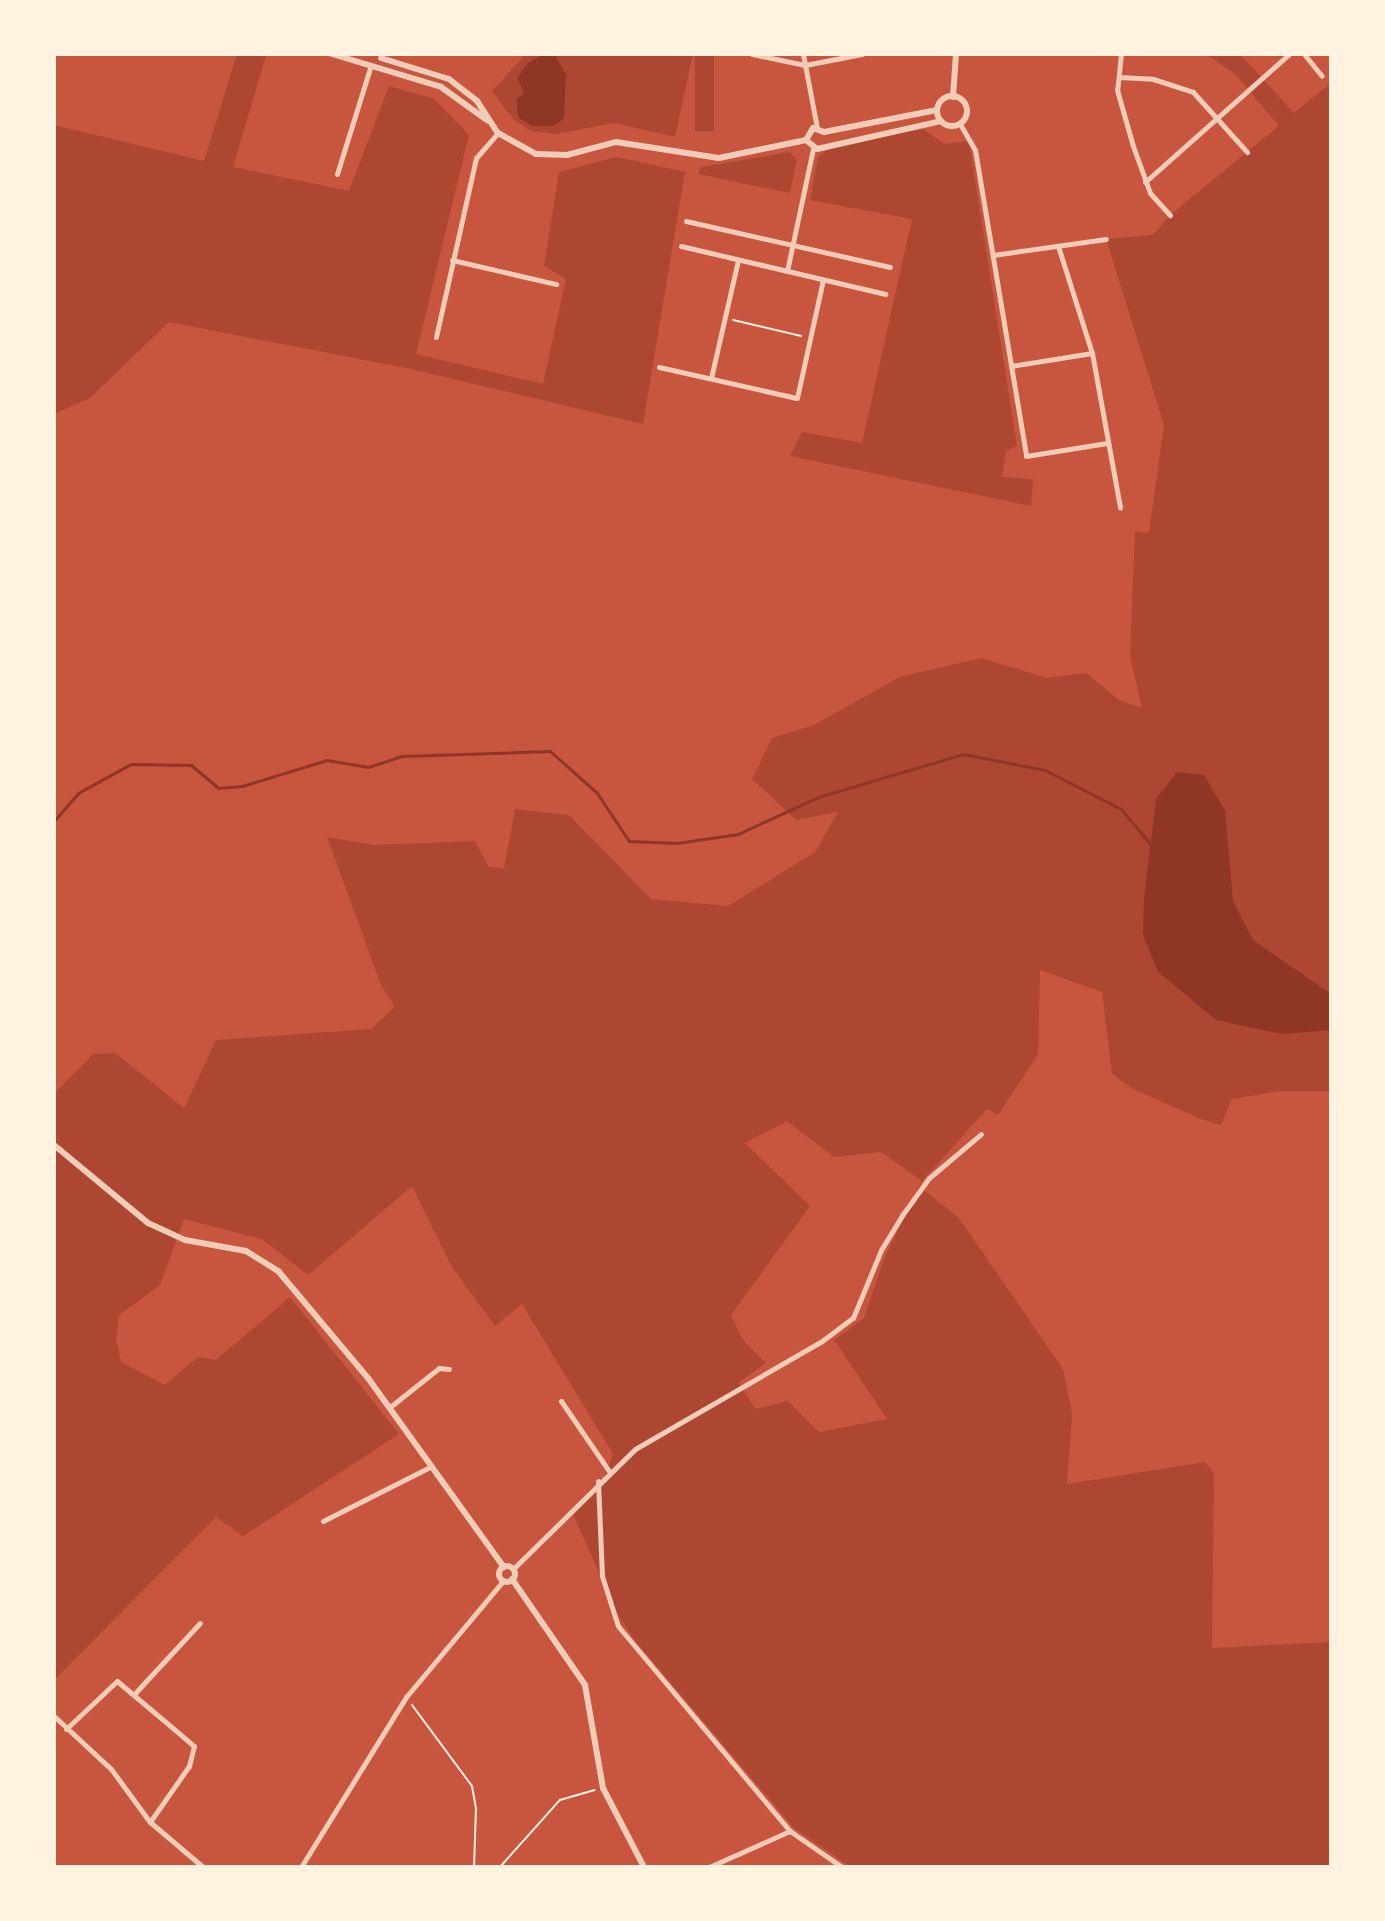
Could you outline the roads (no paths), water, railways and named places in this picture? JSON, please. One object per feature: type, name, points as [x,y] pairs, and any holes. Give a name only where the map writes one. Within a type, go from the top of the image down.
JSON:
[{"type":"street","points":[[332,54],[365,56],[441,87],[487,120]]},
{"type":"street","points":[[752,54],[805,65],[862,54]]},
{"type":"street","points":[[803,54],[824,145]]},
{"type":"street","points":[[953,97],[956,54]]},
{"type":"street","points":[[1121,54],[1117,90],[1145,182],[1170,215]]},
{"type":"street","points":[[1145,182],[1289,54]]},
{"type":"street","points":[[1304,54],[1322,76]]},
{"type":"street","points":[[377,62],[449,79],[477,101],[498,133],[525,151],[547,156],[616,142],[719,158],[806,140]]},
{"type":"street","points":[[337,174],[377,62]]},
{"type":"street","points":[[1119,77],[1181,86],[1218,115],[1247,152]]},
{"type":"street","points":[[941,121],[937,110],[942,100],[953,97]]},
{"type":"street","points":[[953,97],[967,110],[960,124]]},
{"type":"street","points":[[806,140],[810,130],[937,110]]},
{"type":"street","points":[[813,149],[941,121],[960,124]]},
{"type":"street","points":[[960,124],[975,150],[1026,456],[1107,443]]},
{"type":"street","points":[[436,337],[476,158],[498,133]]},
{"type":"street","points":[[806,140],[813,149]]},
{"type":"street","points":[[787,271],[813,149]]},
{"type":"street","points":[[686,221],[890,267]]},
{"type":"street","points":[[993,255],[1106,239]]},
{"type":"street","points":[[681,246],[885,294]]},
{"type":"street","points":[[1058,246],[1092,353],[1120,507]]},
{"type":"street","points":[[452,260],[556,284]]},
{"type":"street","points":[[711,378],[738,260]]},
{"type":"street","points":[[659,367],[797,398],[823,280]]},
{"type":"street","points":[[1011,366],[1092,353]]},
{"type":"street","points":[[644,1867],[603,1788],[585,1685],[512,1579],[513,1569],[598,1480],[663,1431],[822,1341],[853,1318],[881,1250],[903,1214],[929,1178],[981,1134]]},
{"type":"street","points":[[54,1145],[148,1223],[185,1240],[246,1251],[279,1272],[390,1407],[504,1567],[513,1569]]},
{"type":"street","points":[[390,1407],[439,1368],[449,1369]]},
{"type":"street","points":[[561,1401],[609,1471]]},
{"type":"street","points":[[323,1521],[432,1466]]},
{"type":"street","points":[[598,1480],[602,1576],[618,1626],[790,1831],[842,1867]]},
{"type":"street","points":[[503,1581],[499,1573],[504,1567]]},
{"type":"street","points":[[301,1867],[406,1697],[503,1581],[512,1579]]},
{"type":"street","points":[[136,1692],[200,1623]]},
{"type":"street","points":[[66,1729],[111,1682],[136,1692],[194,1746],[189,1766],[150,1822]]},
{"type":"street","points":[[54,1716],[111,1769],[150,1822],[203,1867]]},
{"type":"street","points":[[709,1867],[790,1831]]},
{"type":"waterway","points":[[54,821],[78,793],[131,764],[191,765],[218,788],[242,786],[327,760],[368,767],[402,756],[550,751],[597,793],[629,841],[677,843],[738,834],[818,797],[963,754],[1045,770],[1121,809],[1153,847]]}]
